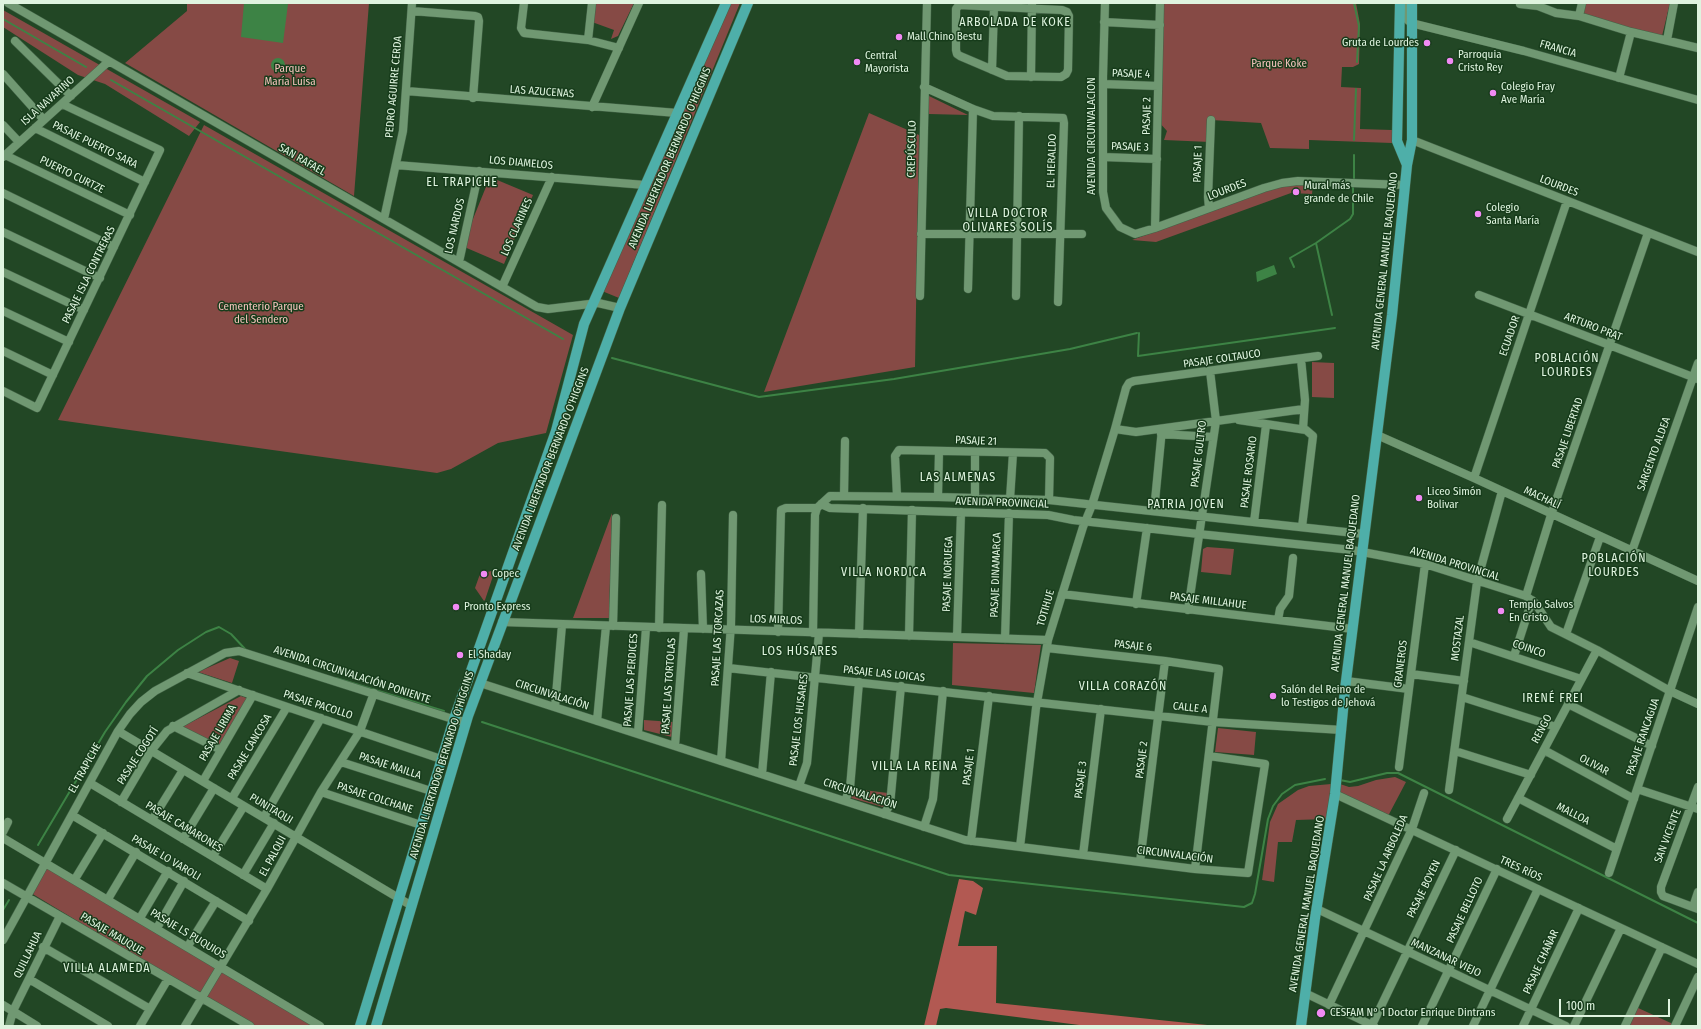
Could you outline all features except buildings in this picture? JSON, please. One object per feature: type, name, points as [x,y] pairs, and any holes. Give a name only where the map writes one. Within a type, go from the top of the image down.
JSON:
[{"type":"main road","name":"AVENIDA LIBERTADOR BERNARDO O'HIGGINS","points":[[360,1026],[454,719],[556,431],[584,324],[726,3]]},
{"type":"main road","name":"AVENIDA LIBERTADOR BERNARDO O'HIGGINS","points":[[376,1026],[466,721],[502,622],[551,496],[620,308],[748,3]]},
{"type":"main road","name":"AVENIDA GENERAL MANUEL BAQUEDANO","points":[[1400,3],[1397,141],[1407,165]]},
{"type":"main road","name":"AVENIDA GENERAL MANUEL BAQUEDANO","points":[[1301,1026],[1335,794],[1346,681],[1377,435],[1407,165],[1412,140],[1412,3]]},
{"type":"main road","points":[[400,894],[415,894]]},
{"type":"street","name":"SAN RAFAEL","points":[[8,3],[108,62],[542,309],[592,304],[606,304],[620,308]]},
{"type":"street","points":[[524,3],[521,28],[522,32],[526,34],[588,40],[618,48]]},
{"type":"street","points":[[588,40],[592,3]]},
{"type":"street","points":[[592,107],[639,3]]},
{"type":"street","name":"CREPÚSCULO","points":[[920,296],[927,3]]},
{"type":"street","name":"AVENIDA CIRCUNVALACION","points":[[1105,3],[1103,84],[1104,200],[1111,217],[1120,227],[1135,234],[1155,228]]},
{"type":"street","name":"PASAJE 2","points":[[1155,228],[1160,3]]},
{"type":"street","name":"AVENIDA GENERAL MANUEL BAQUEDANO","points":[[1405,3],[1405,18],[1411,23]]},
{"type":"street","points":[[1579,16],[1582,3]]},
{"type":"street","points":[[1667,40],[1674,3]]},
{"type":"street","points":[[1520,4],[1538,4],[1556,13],[1579,16],[1631,32],[1698,48]]},
{"type":"street","points":[[959,5],[994,8],[1032,6],[1067,12],[1069,16],[1068,70],[1066,74],[1061,77],[1007,76],[957,54],[956,9],[959,5]]},
{"type":"street","points":[[1031,76],[1032,6]]},
{"type":"street","points":[[412,7],[475,16],[478,18],[473,98]]},
{"type":"street","name":"PEDRO AGUIRRE CERDA","points":[[384,219],[403,131],[412,7]]},
{"type":"street","points":[[992,70],[994,8]]},
{"type":"street","points":[[1104,22],[1160,25]]},
{"type":"street","name":"FRANCIA","points":[[1411,23],[1509,47],[1698,100]]},
{"type":"street","points":[[1619,78],[1631,32]]},
{"type":"street","points":[[15,41],[71,96]]},
{"type":"street","name":"ISLA NAVARINO","points":[[4,156],[108,62]]},
{"type":"street","points":[[3,74],[44,120]]},
{"type":"street","name":"PASAJE 4","points":[[1103,84],[1158,86]]},
{"type":"street","points":[[924,88],[993,116],[1019,116],[1016,296]]},
{"type":"street","name":"LAS AZUCENAS","points":[[406,91],[473,98],[677,113]]},
{"type":"street","name":"PASAJE ISLA CONTRERAS","points":[[3,391],[37,408],[160,150],[62,104]]},
{"type":"street","points":[[968,289],[973,109]]},
{"type":"street","name":"EL HERALDO","points":[[1019,116],[1063,118],[1058,302]]},
{"type":"street","name":"PASAJE 1","points":[[1209,208],[1208,197],[1211,120]]},
{"type":"street","points":[[3,125],[19,142]]},
{"type":"street","name":"PASAJE PUERTO SARA","points":[[35,128],[145,182]]},
{"type":"street","name":"LOURDES","points":[[1412,140],[1698,252]]},
{"type":"street","name":"PUERTO CURTZE","points":[[4,156],[130,214]]},
{"type":"street","name":"PASAJE 3","points":[[1103,157],[1157,159]]},
{"type":"street","name":"LOS DIAMELOS","points":[[396,165],[645,184]]},
{"type":"street","name":"LOS NARDOS","points":[[459,262],[479,171]]},
{"type":"street","name":"LOS CLARINES","points":[[502,287],[552,177]]},
{"type":"street","name":"LOURDES","points":[[1155,228],[1264,188],[1298,181],[1405,185]]},
{"type":"street","points":[[3,193],[114,246]]},
{"type":"street","name":"ECUADOR","points":[[1474,478],[1567,201]]},
{"type":"street","points":[[3,232],[100,278]]},
{"type":"street","name":"PASAJE LIBERTAD","points":[[1514,656],[1551,515],[1648,233]]},
{"type":"street","points":[[921,234],[1082,234]]},
{"type":"street","points":[[3,272],[84,310]]},
{"type":"street","name":"ARTURO PRAT","points":[[1479,295],[1696,378]]},
{"type":"street","points":[[3,311],[69,342]]},
{"type":"street","points":[[3,351],[53,375]]},
{"type":"street","name":"PASAJE COLTAUCO","points":[[1129,383],[1318,356]]},
{"type":"street","points":[[1301,359],[1305,400],[1303,429]]},
{"type":"street","name":"SARGENTO ALDEA","points":[[1632,551],[1696,378],[1698,363]]},
{"type":"street","name":"PASAJE GULTRO","points":[[1188,610],[1216,421],[1210,371]]},
{"type":"street","name":"TOTIHUE","points":[[1020,847],[1037,701],[1048,644],[1062,594],[1085,521],[1092,505],[1126,388],[1129,383]]},
{"type":"street","points":[[1162,432],[1216,421],[1304,409]]},
{"type":"street","points":[[1232,419],[1303,429],[1309,431],[1314,436],[1302,527]]},
{"type":"street","name":"PASAJE ROSARIO","points":[[1254,522],[1266,425]]},
{"type":"street","points":[[1115,429],[1136,432],[1162,432],[1213,438]]},
{"type":"street","points":[[1154,511],[1162,432]]},
{"type":"street","name":"MACHALÍ","points":[[1377,435],[1698,581]]},
{"type":"street","points":[[844,496],[845,441]]},
{"type":"street","name":"PASAJE 21","points":[[897,496],[896,456],[899,450],[1045,453],[1050,458],[1049,500]]},
{"type":"street","points":[[938,451],[938,497]]},
{"type":"street","points":[[975,452],[975,498]]},
{"type":"street","points":[[1010,499],[1013,453]]},
{"type":"street","name":"MOSTAZAL","points":[[1449,790],[1477,582],[1502,491]]},
{"type":"street","name":"AVENIDA PROVINCIAL","points":[[819,506],[830,496],[897,496],[1049,500],[1364,534]]},
{"type":"street","points":[[659,628],[662,505]]},
{"type":"street","points":[[778,632],[781,510],[786,508],[819,506]]},
{"type":"street","name":"AVENIDA PROVINCIAL","points":[[819,506],[830,508],[1048,515],[1085,521],[1362,551],[1425,564],[1529,598]]},
{"type":"street","name":"PASAJE LOS HUSARES","points":[[799,786],[807,763],[815,677],[815,514],[819,506]]},
{"type":"street","points":[[859,634],[863,508]]},
{"type":"street","points":[[909,636],[912,510]]},
{"type":"street","name":"PASAJE NORUEGA","points":[[957,637],[961,512]]},
{"type":"street","name":"PASAJE DINAMARCA","points":[[1005,639],[1009,513]]},
{"type":"street","name":"PASAJE LAS TORCAZAS","points":[[721,761],[731,630],[732,515]]},
{"type":"street","points":[[597,721],[609,626],[616,518]]},
{"type":"street","points":[[1136,604],[1147,528]]},
{"type":"street","points":[[1566,634],[1600,537]]},
{"type":"street","points":[[1278,620],[1280,609],[1289,596],[1293,558]]},
{"type":"street","name":"GRANEROS","points":[[1399,767],[1425,564]]},
{"type":"street","points":[[701,574],[703,629]]},
{"type":"street","name":"PASAJE MILLAHUE","points":[[1062,594],[1136,604],[1353,628]]},
{"type":"street","points":[[1529,598],[1549,625],[1670,691],[1698,704]]},
{"type":"street","name":"PASAJE RANCAGUA","points":[[1609,873],[1698,607]]},
{"type":"street","name":"LOS MIRLOS","points":[[502,622],[646,628],[957,637],[1005,639],[1048,644]]},
{"type":"street","points":[[555,707],[562,625]]},
{"type":"street","name":"PASAJE LAS PERDICES","points":[[638,733],[646,628]]},
{"type":"street","name":"PASAJE LAS TORTOLAS","points":[[675,746],[684,629]]},
{"type":"street","name":"COINCO","points":[[1469,642],[1581,679]]},
{"type":"street","name":"PASAJE 6","points":[[1048,644],[1217,668],[1219,672],[1213,722]]},
{"type":"street","name":"RENGO","points":[[1507,819],[1597,650]]},
{"type":"street","name":"AVENIDA CIRCUNVALACIÓN PONIENTE","points":[[231,651],[239,651],[454,719],[466,721]]},
{"type":"street","name":"EL TRAPICHE","points":[[3,940],[44,862],[72,815],[118,731],[141,702],[155,691],[231,651]]},
{"type":"street","name":"PASAJE 2","points":[[1140,862],[1165,661]]},
{"type":"street","name":"PASAJE LAS LOICAS","points":[[728,668],[1037,701]]},
{"type":"street","points":[[762,774],[771,672]]},
{"type":"street","name":"PASAJE PACOLLO","points":[[187,673],[441,759]]},
{"type":"street","points":[[1411,674],[1464,681]]},
{"type":"street","points":[[1346,681],[1409,690]]},
{"type":"street","points":[[844,800],[850,788],[859,682]]},
{"type":"street","name":"CIRCUNVALACIÓN","points":[[480,683],[971,841],[1245,874],[1249,871],[1266,767],[1263,762],[1209,756]]},
{"type":"street","points":[[884,814],[890,805],[901,686]]},
{"type":"street","name":"PASAJE COGOTÍ","points":[[121,802],[151,751],[163,734],[174,726],[239,690]]},
{"type":"street","points":[[924,827],[933,799],[943,691]]},
{"type":"street","name":"EL PALQUI","points":[[185,1026],[249,920],[321,792],[360,731],[374,693]]},
{"type":"street","name":"PASAJE LIRIMA","points":[[203,781],[253,695]]},
{"type":"street","name":"PASAJE 1","points":[[971,841],[989,696]]},
{"type":"street","points":[[1462,697],[1556,726]]},
{"type":"street","points":[[1688,700],[1698,700]]},
{"type":"street","name":"CALLE A","points":[[1037,701],[1213,722],[1342,730]]},
{"type":"street","points":[[1568,704],[1652,746]]},
{"type":"street","name":"PASAJE CANCOSA","points":[[232,798],[287,707]]},
{"type":"street","name":"PASAJE 3","points":[[1083,855],[1101,709]]},
{"type":"street","points":[[264,817],[321,718]]},
{"type":"street","points":[[1195,869],[1213,722]]},
{"type":"street","points":[[174,726],[221,750]]},
{"type":"street","name":"PUNITAQUI","points":[[118,731],[264,817],[295,837],[400,894],[412,906]]},
{"type":"street","name":"OLIVAR","points":[[1544,750],[1634,799]]},
{"type":"street","points":[[1455,751],[1531,775]]},
{"type":"street","name":"PASAJE MAILLA","points":[[341,762],[431,792]]},
{"type":"street","points":[[152,820],[183,770]]},
{"type":"street","name":"PASAJE CAMARONES","points":[[90,783],[267,889]]},
{"type":"street","name":"SAN VICENTE","points":[[1695,908],[1663,896],[1660,892],[1694,808],[1698,787]]},
{"type":"street","points":[[183,839],[214,788]]},
{"type":"street","points":[[1638,788],[1694,808]]},
{"type":"street","name":"PASAJE COLCHANE","points":[[321,792],[421,825]]},
{"type":"street","name":"PASAJE LA ARBOLEDA","points":[[1329,1005],[1412,829],[1424,793]]},
{"type":"street","name":"TRES RÍOS","points":[[1335,794],[1698,964]]},
{"type":"street","name":"MALLOA","points":[[1518,798],[1617,849]]},
{"type":"street","points":[[213,856],[244,806]]},
{"type":"street","name":"PASAJE LO VAROLI","points":[[72,815],[249,920]]},
{"type":"street","points":[[3,832],[8,822]]},
{"type":"street","points":[[243,875],[274,823]]},
{"type":"street","points":[[74,879],[104,834]]},
{"type":"street","name":"PASAJE LS PUQUIOS","points":[[3,838],[222,966],[320,1026]]},
{"type":"street","name":"PASAJE BOYEN","points":[[1373,1026],[1407,951],[1456,850]]},
{"type":"street","points":[[108,899],[136,852]]},
{"type":"street","name":"PASAJE BELLOTO","points":[[1422,1026],[1496,869]]},
{"type":"street","points":[[140,918],[168,872]]},
{"type":"street","points":[[157,928],[184,881]]},
{"type":"street","name":"PASAJE MAUQUE","points":[[3,883],[168,980],[250,1026]]},
{"type":"street","points":[[1473,1026],[1538,889]]},
{"type":"street","points":[[1695,908],[1698,892]]},
{"type":"street","points":[[188,946],[216,900]]},
{"type":"street","name":"PASAJE CHAÑAR","points":[[1523,1026],[1579,908]]},
{"type":"street","name":"MANZANAR VIEJO","points":[[1317,909],[1566,1026]]},
{"type":"street","name":"QUILLAHUA","points":[[9,1026],[13,1011],[60,916]]},
{"type":"street","points":[[1574,1026],[1621,928]]},
{"type":"street","points":[[44,947],[150,1009]]},
{"type":"street","points":[[1625,1026],[1662,947]]},
{"type":"street","points":[[1675,1026],[1698,977]]},
{"type":"street","points":[[28,979],[108,1026]]},
{"type":"street","points":[[140,1026],[168,980]]},
{"type":"street","points":[[1305,993],[1373,1026]]},
{"type":"street","points":[[3,1005],[37,1026]]},
{"type":"green space","name":"Parque María Luisa","points":[[187,3],[369,3],[354,196],[125,63],[187,11]]},
{"type":"green space","points":[[595,3],[634,3],[618,36],[611,39],[614,30],[592,22]]},
{"type":"green space","points":[[731,3],[740,3],[619,298],[602,291]]},
{"type":"green space","name":"Parque Koke","points":[[1161,3],[1356,3],[1360,24],[1359,64],[1353,67],[1342,67],[1341,87],[1361,88],[1360,129],[1392,130],[1392,143],[1309,140],[1309,149],[1270,148],[1261,123],[1211,120],[1210,142],[1164,140],[1167,131],[1158,121]]},
{"type":"green space","points":[[1583,3],[1670,3],[1662,36],[1581,16]]},
{"type":"green space","points":[[3,10],[200,122],[189,136],[105,84],[78,75],[3,27]]},
{"type":"green space","points":[[929,96],[968,115],[929,114]]},
{"type":"green space","points":[[869,113],[919,135],[915,367],[764,392]]},
{"type":"green space","name":"Cementerio Parque del Sendero","points":[[204,125],[573,335],[546,433],[498,443],[451,469],[437,473],[58,420]]},
{"type":"green space","points":[[490,177],[533,195],[504,264],[462,246]]},
{"type":"green space","points":[[1313,184],[1312,194],[1291,193],[1156,242],[1132,240],[1267,191],[1284,186]]},
{"type":"green space","points":[[1312,362],[1334,363],[1334,398],[1312,397]]},
{"type":"green space","points":[[612,513],[609,618],[573,618]]},
{"type":"green space","points":[[1207,547],[1234,549],[1231,575],[1201,572],[1203,549]]},
{"type":"green space","points":[[495,570],[484,601],[475,588],[480,574]]},
{"type":"green space","points":[[953,643],[1041,645],[1034,693],[952,685]]},
{"type":"green space","points":[[230,658],[239,661],[232,683],[198,672]]},
{"type":"green space","points":[[241,696],[249,699],[221,747],[182,727]]},
{"type":"green space","points":[[644,720],[673,722],[672,737],[644,730]]},
{"type":"green space","points":[[1218,728],[1256,732],[1254,755],[1215,752]]},
{"type":"green space","points":[[1395,777],[1406,782],[1387,818],[1339,795],[1340,784],[1349,787],[1358,786],[1376,780]]},
{"type":"green space","points":[[1331,784],[1327,819],[1296,820],[1292,842],[1278,842],[1274,882],[1262,880],[1270,822],[1278,804],[1298,790],[1309,786]]},
{"type":"green space","points":[[855,789],[888,793],[886,803],[883,807],[851,798]]},
{"type":"green space","points":[[46,865],[317,1026],[251,1026],[31,893]]},
{"type":"green space","points":[[1636,1007],[1673,1024],[1671,1026],[1627,1026]]},
{"type":"shaded area","points":[[244,3],[288,4],[283,43],[241,37]]},
{"type":"shaded area","points":[[275,58],[281,58],[285,62],[285,68],[281,72],[275,72],[271,68],[271,62]]},
{"type":"shaded area","points":[[1274,265],[1277,274],[1257,282],[1256,272]]},
{"type":"shaded area","points":[[959,879],[973,881],[983,888],[976,915],[965,911],[958,946],[997,946],[996,1003],[1217,1026],[1087,1026],[946,1008],[940,1009],[936,1026],[924,1026]]},
{"type":"waterway","points":[[1354,3],[1359,26],[1357,62]]},
{"type":"waterway","points":[[3,19],[86,67]]},
{"type":"waterway","points":[[111,80],[563,339]]},
{"type":"waterway","points":[[1354,140],[1356,89]]},
{"type":"waterway","points":[[1354,155],[1354,182]]},
{"type":"waterway","points":[[1294,267],[1290,258],[1316,243],[1350,219],[1353,214],[1353,186]]},
{"type":"waterway","points":[[1316,243],[1332,315]]},
{"type":"waterway","points":[[1139,333],[1138,356],[1335,328]]},
{"type":"waterway","points":[[612,358],[759,397],[894,379],[1070,349],[1137,333]]},
{"type":"waterway","points":[[38,845],[105,732],[147,676],[178,650],[206,632],[219,627],[231,634],[246,650]]},
{"type":"waterway","points":[[336,678],[444,711]]},
{"type":"waterway","points":[[482,722],[949,875],[1244,907],[1252,903],[1255,894],[1268,819],[1273,806],[1282,794],[1295,785],[1325,779]]},
{"type":"waterway","points":[[1340,780],[1350,782],[1387,773],[1398,773],[1698,923]]},
{"type":"waterway","points":[[3,910],[9,900]]},
{"type":"place","name":"Mall Chino Bestu","points":[[899,37]]},
{"type":"place","name":"Gruta de Lourdes","points":[[1427,43]]},
{"type":"place","name":"Parroquia Cristo Rey","points":[[1450,61]]},
{"type":"place","name":"Central Mayorista","points":[[857,62]]},
{"type":"place","name":"Colegio Fray Ave María","points":[[1493,93]]},
{"type":"place","name":"Mural más grande de Chile","points":[[1296,192]]},
{"type":"place","name":"Colegio Santa María","points":[[1478,214]]},
{"type":"place","name":"Liceo Simón Bolivar","points":[[1419,498]]},
{"type":"place","name":"Copec","points":[[484,574]]},
{"type":"place","name":"Pronto Express","points":[[456,607]]},
{"type":"place","name":"Templo Salvos En Cristo","points":[[1501,611]]},
{"type":"place","name":"El Shaday","points":[[460,655]]},
{"type":"place","name":"Salón del Reino de lo Testigos de Jehová","points":[[1273,696]]},
{"type":"place","name":"CESFAM N° 1 Doctor Enrique Dintrans","points":[[1321,1013]]},
{"type":"district","name":"ARBOLADA DE KOKE","points":[[1015,23]]},
{"type":"district","name":"EL TRAPICHE","points":[[462,183]]},
{"type":"district","name":"VILLA DOCTOR OLIVARES SOLÍS","points":[[1008,221]]},
{"type":"district","name":"POBLACIÓN LOURDES","points":[[1567,366]]},
{"type":"district","name":"LAS ALMENAS","points":[[958,478]]},
{"type":"district","name":"PATRIA JOVEN","points":[[1186,505]]},
{"type":"district","name":"POBLACIÓN LOURDES","points":[[1614,566]]},
{"type":"district","name":"VILLA NORDICA","points":[[884,573]]},
{"type":"district","name":"LOS HÚSARES","points":[[800,652]]},
{"type":"district","name":"VILLA CORAZÓN","points":[[1123,687]]},
{"type":"district","name":"IRENÉ FREI","points":[[1553,699]]},
{"type":"district","name":"VILLA LA REINA","points":[[915,767]]},
{"type":"district","name":"VILLA ALAMEDA","points":[[107,969]]}]
